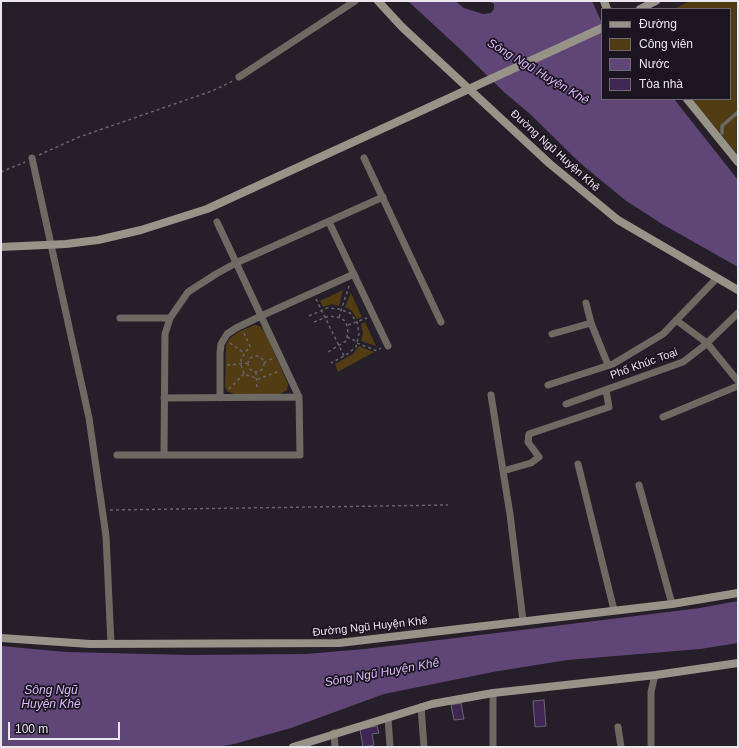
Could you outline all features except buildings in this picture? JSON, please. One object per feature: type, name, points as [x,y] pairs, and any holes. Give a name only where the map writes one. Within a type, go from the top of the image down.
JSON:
[{"type":"street","points":[[239,77],[355,1]]},
{"type":"street","name":"Đường Ngũ Huyện Khê","points":[[378,1],[402,27],[471,89],[550,164],[618,220],[738,290]]},
{"type":"street","points":[[642,8],[656,1]]},
{"type":"street","points":[[1,247],[51,245],[92,241],[141,230],[207,209],[601,28]]},
{"type":"street","points":[[688,100],[738,162]]},
{"type":"street","points":[[32,158],[82,381],[104,510],[111,644]]},
{"type":"street","points":[[364,158],[441,322]]},
{"type":"street","points":[[164,455],[165,334],[170,318],[188,292],[216,274],[236,264],[383,197]]},
{"type":"street","points":[[117,455],[300,455],[299,397],[217,222]]},
{"type":"street","points":[[329,222],[354,274],[385,347]]},
{"type":"street","points":[[220,398],[220,353],[221,344],[227,334],[261,316],[354,274]]},
{"type":"street","points":[[548,385],[608,365],[663,334],[717,278]]},
{"type":"street","points":[[586,303],[591,323],[608,365]]},
{"type":"street","name":"Phố Khúc Toại","points":[[566,404],[683,362],[707,343],[738,314]]},
{"type":"street","points":[[120,318],[170,318]]},
{"type":"street","points":[[676,320],[707,343],[738,381]]},
{"type":"street","points":[[552,334],[591,323]]},
{"type":"street","points":[[663,417],[738,386]]},
{"type":"street","points":[[503,471],[531,463],[539,457],[528,442],[529,434],[609,407],[606,390]]},
{"type":"street","points":[[492,395],[510,514],[523,621]]},
{"type":"street","points":[[164,398],[299,397]]},
{"type":"street","points":[[578,464],[614,610]]},
{"type":"street","points":[[639,485],[672,604]]},
{"type":"street","name":"Đường Ngũ Huyện Khê","points":[[1,638],[90,644],[339,643],[672,604],[738,593]]},
{"type":"street","points":[[293,747],[421,707],[493,692],[655,675],[738,663]]},
{"type":"street","points":[[651,745],[651,692],[655,675]]},
{"type":"street","points":[[493,692],[493,747]]},
{"type":"street","points":[[421,707],[424,747]]},
{"type":"street","points":[[388,717],[390,747]]},
{"type":"street","points":[[618,727],[621,747]]},
{"type":"street","points":[[334,733],[335,747]]},
{"type":"lane","points":[[722,133],[722,126],[738,112]]},
{"type":"path","points":[[1,172],[79,137],[212,92],[239,77]]},
{"type":"path","points":[[339,317],[349,286]]},
{"type":"path","points":[[316,299],[344,356]]},
{"type":"path","points":[[309,316],[332,308],[341,309],[350,313],[357,322],[360,334],[358,342],[351,352],[331,363]]},
{"type":"path","points":[[314,322],[325,317],[339,317],[346,322],[347,337],[343,344],[328,352]]},
{"type":"path","points":[[347,325],[367,318]]},
{"type":"path","points":[[244,333],[250,346],[244,353],[241,364],[244,374]]},
{"type":"path","points":[[347,337],[377,351],[385,347]]},
{"type":"path","points":[[230,343],[244,353]]},
{"type":"path","points":[[255,356],[260,357],[264,363],[263,369],[256,372],[251,370],[248,363],[250,358],[255,356]]},
{"type":"path","points":[[264,363],[273,358]]},
{"type":"path","points":[[226,365],[248,363]]},
{"type":"path","points":[[256,372],[257,392]]},
{"type":"path","points":[[244,374],[256,378],[279,372]]},
{"type":"path","points":[[229,389],[244,374]]},
{"type":"path","points":[[104,510],[448,505]]},
{"type":"green space","points":[[690,1],[738,1],[738,155],[693,100],[731,100],[731,8],[676,8]]},
{"type":"green space","points":[[343,290],[339,306],[332,304],[323,307],[320,301]]},
{"type":"green space","points":[[351,293],[362,317],[357,319],[351,310],[345,307]]},
{"type":"green space","points":[[365,322],[376,346],[361,341],[363,333],[361,324]]},
{"type":"green space","points":[[255,325],[260,326],[265,332],[288,384],[287,390],[280,394],[234,394],[227,391],[225,387],[226,345],[229,339],[238,332]]},
{"type":"green space","points":[[359,346],[374,352],[338,372],[335,364],[353,354]]},
{"type":"water","name":"Sông Ngũ Huyện Khê","points":[[408,1],[455,1],[464,8],[483,14],[491,13],[494,9],[494,4],[489,1],[592,1],[601,21],[601,100],[675,100],[738,180],[738,267],[662,224],[625,200],[580,163]]},
{"type":"water","name":"Sông Ngũ Huyện Khê","points":[[738,601],[738,643],[700,649],[567,660],[493,672],[384,694],[291,728],[234,744],[218,747],[1,747],[1,646],[66,652],[190,655],[306,654],[365,649],[546,627],[700,608]]}]
